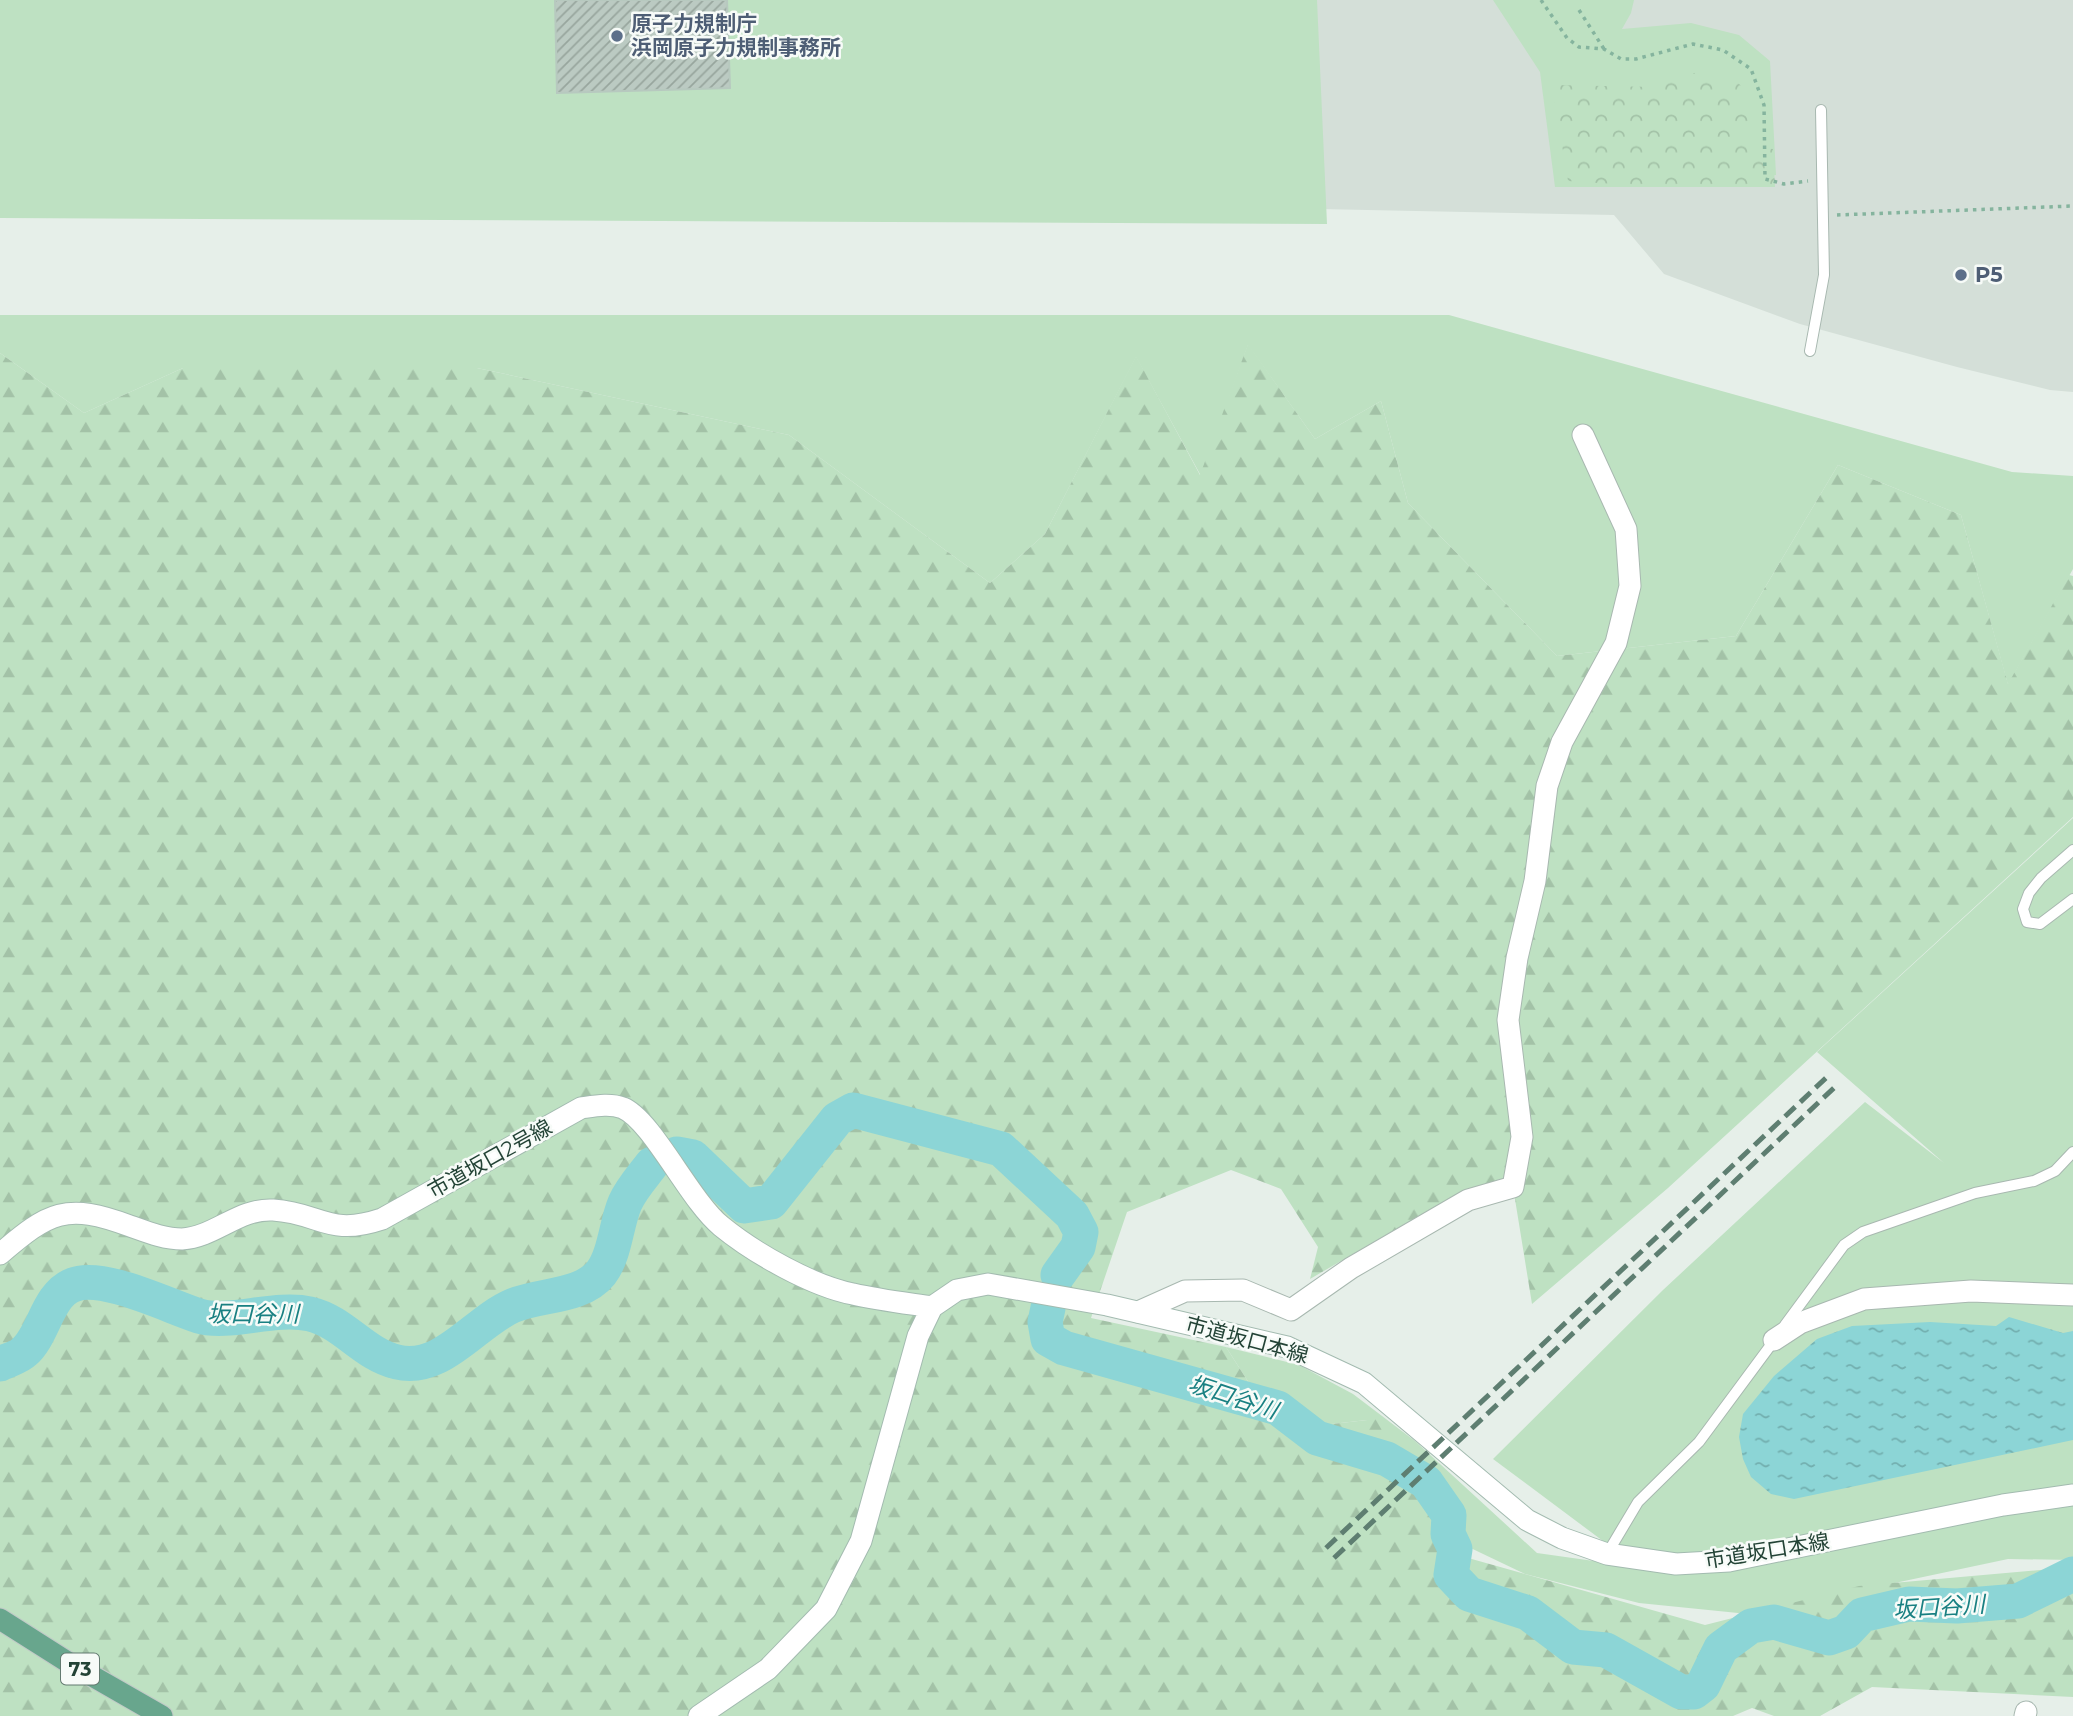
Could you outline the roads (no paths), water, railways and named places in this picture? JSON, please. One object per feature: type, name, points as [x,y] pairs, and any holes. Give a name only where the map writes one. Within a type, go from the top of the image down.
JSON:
[{"type":"main road","name":"73","points":[[0,1619],[66,1661],[162,1716]]},
{"type":"street","points":[[1138,1312],[1185,1291],[1243,1290],[1291,1310],[1351,1268],[1468,1200],[1513,1186],[1522,1137],[1508,1020],[1517,958],[1535,881],[1547,786],[1562,742],[1616,643],[1630,586],[1626,529],[1583,435]]},
{"type":"street","name":"市道坂口2号線","points":[[0,1254],[42,1220],[58,1214],[117,1221],[158,1236],[183,1239],[212,1231],[245,1213],[272,1210],[335,1227],[360,1227],[382,1219],[581,1108],[605,1105],[624,1108],[641,1121],[692,1195],[720,1226],[757,1250],[820,1284],[851,1294],[932,1307]]},
{"type":"street","name":"市道坂口本線","points":[[932,1307],[957,1290],[988,1284],[1043,1292],[1138,1312],[1287,1347],[1334,1366],[1364,1383],[1527,1520],[1562,1538],[1607,1554],[1676,1564],[1729,1561],[2003,1504],[2073,1495]]},
{"type":"street","points":[[1774,1340],[1800,1323],[1864,1299],[1971,1291],[2073,1295]]},
{"type":"street","points":[[699,1716],[768,1669],[826,1609],[860,1541],[918,1336],[932,1307]]},
{"type":"lane","points":[[1810,351],[1824,275],[1821,110]]},
{"type":"lane","points":[[2073,850],[2029,893],[2023,909],[2027,922],[2040,924],[2073,899]]},
{"type":"lane","points":[[1607,1554],[1637,1502],[1699,1442],[1844,1245],[1863,1232],[1975,1193],[2034,1181],[2056,1171],[2073,1152]]},
{"type":"water","points":[[2009,1317],[2063,1333],[2073,1331],[2073,1440],[1794,1499],[1771,1494],[1751,1477],[1743,1459],[1739,1437],[1743,1414],[1774,1376],[1817,1339],[1852,1326],[1930,1322],[1996,1326]]},
{"type":"waterway","name":"坂口谷川","points":[[677,1154],[693,1157],[744,1206],[771,1202],[837,1119],[853,1110],[1001,1149],[1072,1215],[1081,1232],[1078,1247],[1058,1275]]},
{"type":"waterway","name":"坂口谷川","points":[[0,1364],[22,1354],[31,1345],[51,1306],[64,1290],[85,1282],[117,1287],[211,1318],[282,1312],[310,1314],[333,1324],[385,1358],[413,1363],[429,1360],[458,1344],[498,1313],[512,1306],[571,1291],[593,1281],[606,1266],[628,1198],[652,1164]]},
{"type":"waterway","name":"坂口谷川","points":[[1048,1308],[1045,1322],[1048,1339],[1064,1348],[1278,1408],[1317,1438],[1387,1459],[1426,1482],[1449,1515],[1448,1534],[1455,1549],[1451,1575],[1469,1594],[1528,1613],[1573,1647],[1606,1650],[1681,1692],[1694,1692],[1703,1685],[1721,1648],[1751,1626],[1774,1622],[1829,1638],[1846,1632],[1862,1615],[1909,1604],[1957,1606],[2018,1601],[2073,1574]]},
{"type":"railway","points":[[1326,1548],[1828,1076]]},
{"type":"railway","points":[[1334,1558],[1836,1086]]},
{"type":"place","name":"原子力規制庁 浜岡原子力規制事務所","points":[[617,36]]},
{"type":"place","name":"P5","points":[[1961,275]]}]
